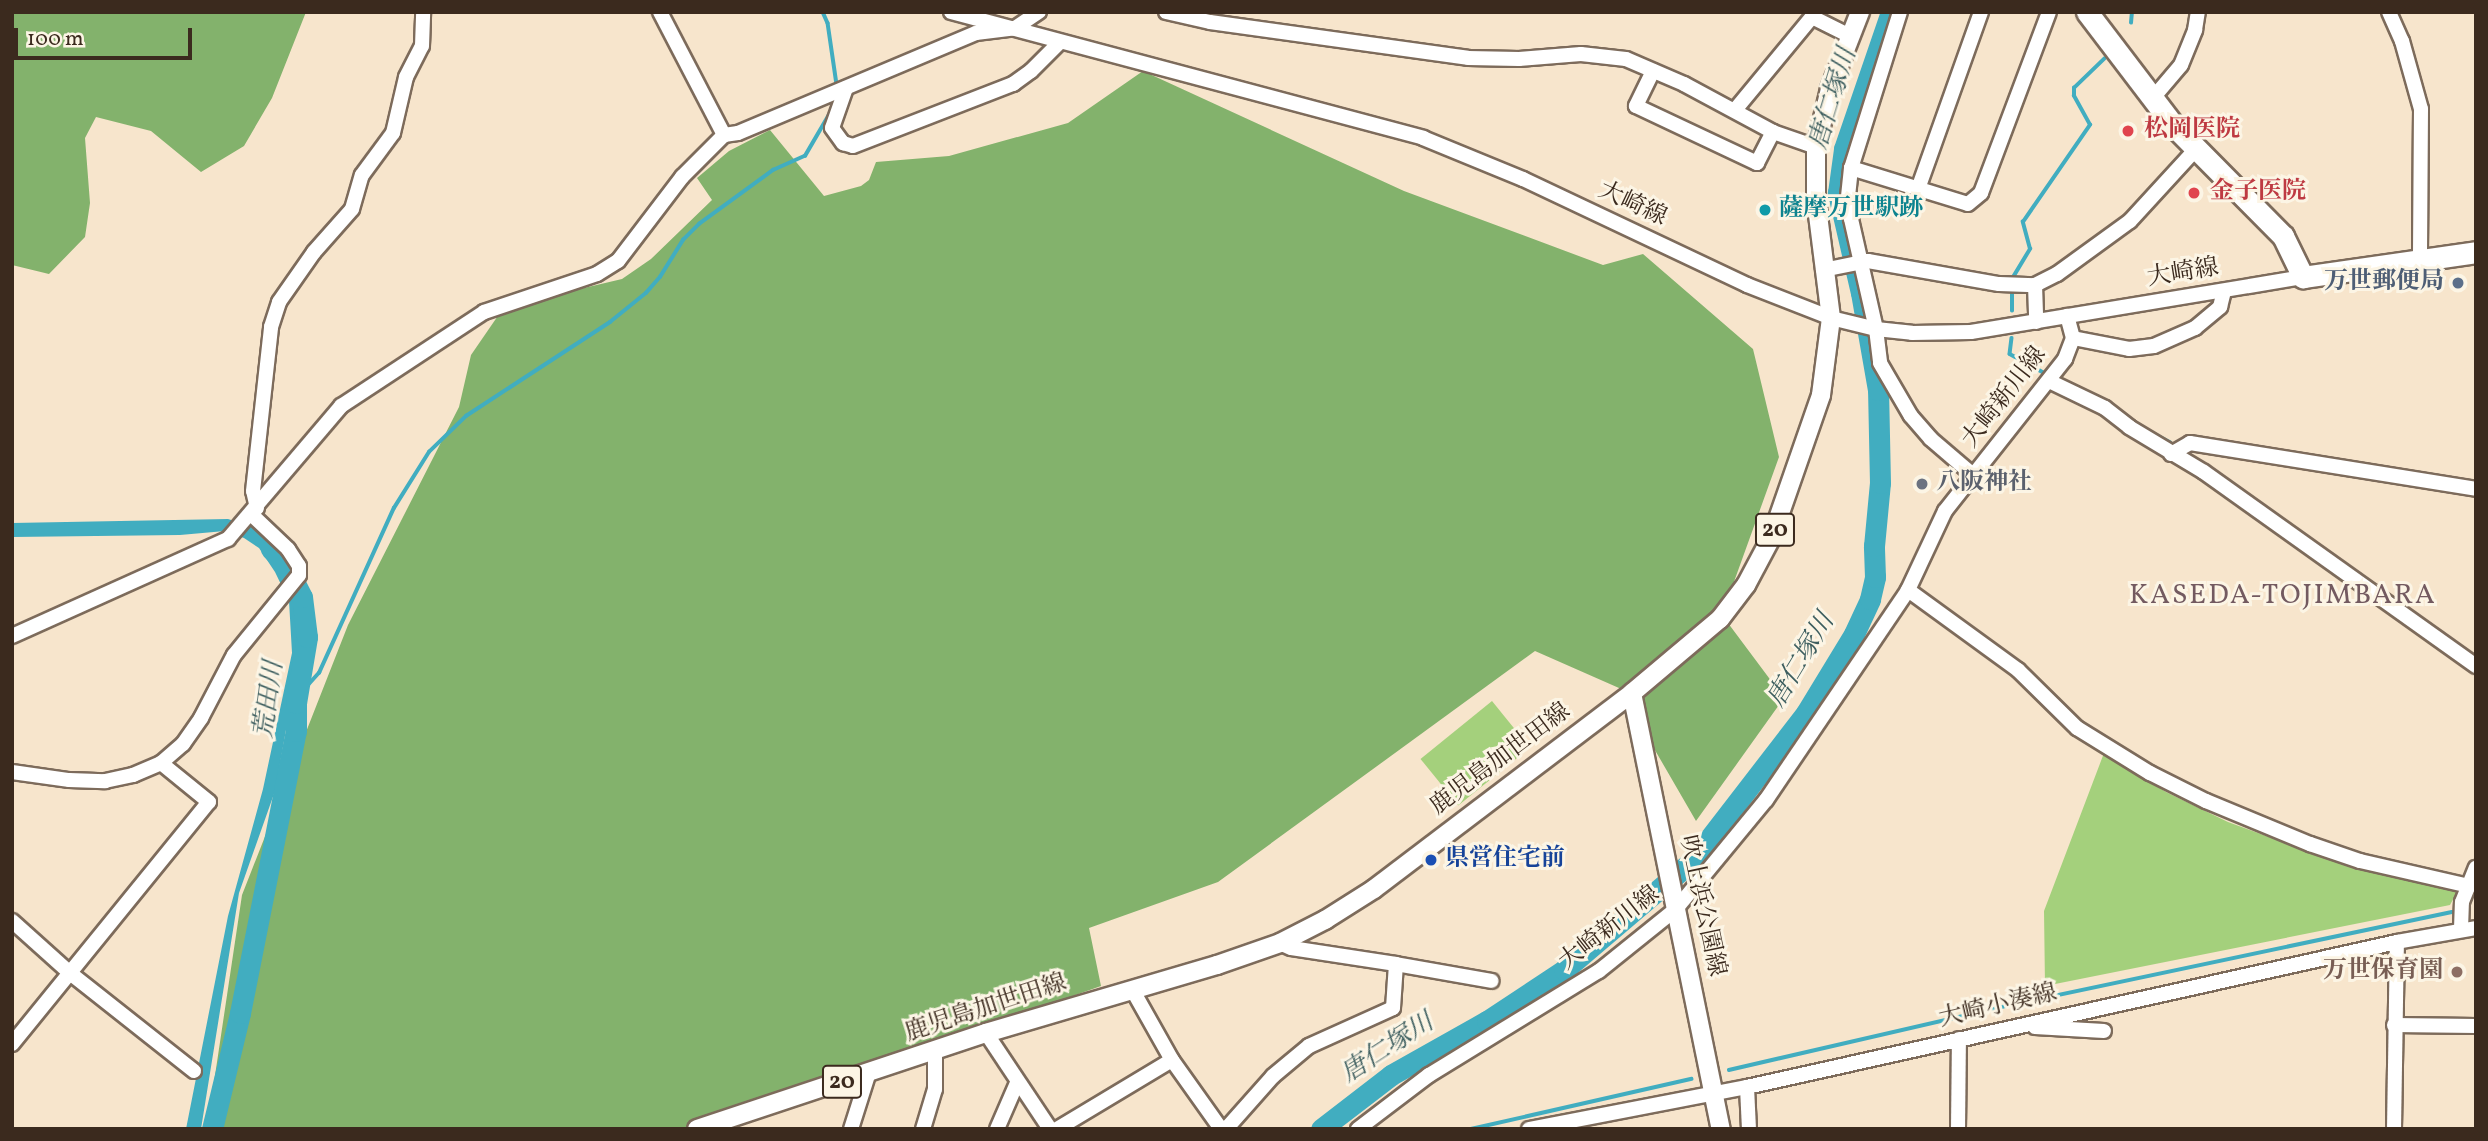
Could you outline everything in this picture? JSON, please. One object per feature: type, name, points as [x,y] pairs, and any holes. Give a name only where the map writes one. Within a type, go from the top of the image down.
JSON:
[{"type":"highway","points":[[2087,12],[2195,150],[2283,236],[2303,277],[2476,252]]},
{"type":"main road","name":"鹿児島加世田線","points":[[697,1129],[986,1033],[1217,965],[1280,943],[1325,920],[1374,889],[1632,694],[1720,619],[1758,567],[1812,430],[1823,384],[1831,317],[1832,268],[1816,199],[1816,147],[1830,89],[1860,12]]},
{"type":"main road","name":"吹上浜公園線","points":[[1632,694],[1716,1093],[1721,1129]]},
{"type":"main road","points":[[1596,719],[1618,719],[1639,729]]},
{"type":"street","points":[[12,772],[69,780],[104,780],[134,775],[161,763],[183,744],[234,655],[299,575],[299,566],[288,549],[253,513],[253,491],[271,327],[279,302],[314,252],[352,209],[362,175],[393,134],[406,77],[422,46],[422,12]]},
{"type":"street","points":[[660,12],[724,135]]},
{"type":"street","name":"大崎線","points":[[951,12],[1423,138],[1523,179],[1747,285],[1831,317],[1873,328],[1936,334],[2036,322],[2303,277]]},
{"type":"street","points":[[12,636],[228,539],[253,513],[341,406],[412,356],[484,312],[597,274],[618,261],[682,177],[724,135],[738,133],[976,33],[1014,28],[1039,12]]},
{"type":"street","points":[[1166,12],[1210,22],[1468,58],[1599,54],[1626,60],[1653,71],[1735,110],[1773,132],[1816,147]]},
{"type":"street","points":[[1900,12],[1851,168],[1848,198],[1880,363],[1912,416],[1931,439],[1973,475]]},
{"type":"street","points":[[1918,189],[1981,12]]},
{"type":"street","points":[[1851,168],[1968,204],[1980,193],[2049,12]]},
{"type":"street","points":[[2152,98],[2181,65],[2195,30],[2198,12]]},
{"type":"street","points":[[2389,12],[2402,41],[2421,109],[2420,261]]},
{"type":"street","points":[[1735,110],[1814,15],[1850,36]]},
{"type":"street","points":[[846,88],[832,128],[844,143],[853,146],[1013,84],[1031,71],[1060,42]]},
{"type":"street","points":[[1653,71],[1636,106],[1757,163],[1773,132]]},
{"type":"street","points":[[1832,268],[1859,261],[1999,284],[2035,285],[2057,274],[2130,221],[2195,150]]},
{"type":"street","points":[[2035,285],[2036,322]]},
{"type":"street","points":[[2073,338],[2129,349],[2154,346],[2195,328],[2220,307],[2224,291]]},
{"type":"street","name":"大崎新川線","points":[[1358,1129],[1429,1075],[1599,971],[1674,903],[1766,800],[1908,590],[1945,511],[2065,359],[2073,338],[2067,316]]},
{"type":"street","points":[[2049,381],[2105,408],[2171,454],[2204,472],[2476,666]]},
{"type":"street","points":[[2171,454],[2190,443],[2476,489]]},
{"type":"street","points":[[1908,590],[2018,670],[2077,728],[2150,773],[2206,801],[2310,844],[2360,861],[2469,886]]},
{"type":"street","points":[[12,1044],[209,802],[161,763]]},
{"type":"street","points":[[2460,929],[2462,902],[2476,868]]},
{"type":"street","points":[[12,922],[70,973],[194,1071]]},
{"type":"street","name":"大崎小湊線","points":[[1535,1128],[1747,1087],[2397,942],[2476,928]]},
{"type":"street","points":[[2394,1129],[2397,942]]},
{"type":"street","points":[[1280,943],[1291,948],[1492,981]]},
{"type":"street","points":[[1132,989],[1172,1060],[1224,1129],[1273,1076],[1309,1046],[1394,1008],[1396,964]]},
{"type":"street","points":[[2394,1025],[2476,1026]]},
{"type":"street","points":[[2019,1026],[2104,1031]]},
{"type":"street","points":[[986,1033],[1050,1129]]},
{"type":"street","points":[[1958,1129],[1959,1039]]},
{"type":"street","points":[[923,1129],[935,1089],[935,1050]]},
{"type":"street","points":[[1056,1129],[1172,1060]]},
{"type":"street","points":[[851,1129],[870,1072]]},
{"type":"street","points":[[997,1129],[1017,1083]]},
{"type":"street","points":[[1747,1087],[1749,1129]]},
{"type":"green space","points":[[12,12],[306,12],[272,98],[244,146],[201,172],[151,131],[96,117],[85,138],[90,203],[85,237],[49,274],[12,265]]},
{"type":"green space","points":[[1143,71],[1404,191],[1603,265],[1643,254],[1753,349],[1779,457],[1722,615],[1784,698],[1696,821],[1619,688],[1535,651],[1218,882],[1089,928],[1101,986],[696,1129],[207,1129],[242,895],[348,625],[459,407],[471,355],[504,307],[622,279],[651,259],[712,200],[697,178],[729,151],[770,130],[824,196],[861,186],[869,180],[876,162],[949,156],[1068,123]]},
{"type":"green space","points":[[1492,701],[1530,748],[1458,806],[1421,759]]},
{"type":"green space","points":[[2104,753],[2166,792],[2228,822],[2324,857],[2457,892],[2450,905],[2045,986],[2044,911]]},
{"type":"water","points":[[228,519],[253,527],[285,560],[298,599],[299,658],[275,791],[239,893],[201,1129],[186,1129],[228,916],[263,789],[292,653],[289,601],[275,572],[259,548],[244,538],[225,531],[180,535],[12,537],[12,523]]},
{"type":"waterway","points":[[823,12],[828,23],[837,85]]},
{"type":"waterway","name":"唐仁塚川","points":[[1321,1129],[1391,1075],[1487,1021],[1564,970],[1692,861],[1806,713],[1854,634],[1870,599],[1875,577],[1874,546],[1880,483],[1878,390],[1861,293],[1838,193],[1844,149],[1891,12]]},
{"type":"waterway","points":[[2131,23],[2132,12]]},
{"type":"waterway","points":[[2012,279],[2030,249],[2023,222],[2090,125],[2074,96],[2074,88],[2104,59]]},
{"type":"waterway","points":[[299,695],[319,673],[394,508],[429,452],[466,416],[610,322],[646,293],[660,277],[683,240],[699,224],[773,170],[805,156],[830,113]]},
{"type":"waterway","points":[[2012,289],[2012,311]]},
{"type":"waterway","points":[[2012,338],[2010,354],[2044,373]]},
{"type":"waterway","points":[[2149,431],[2170,442]]},
{"type":"waterway","name":"荒田川","points":[[212,1129],[240,1013],[296,731],[296,703],[307,637],[302,597],[285,563],[271,549]]},
{"type":"waterway","points":[[1729,1070],[2020,1003],[2452,912]]},
{"type":"waterway","points":[[1471,1129],[1691,1079]]},
{"type":"place","name":"松岡医院","points":[[2128,131]]},
{"type":"place","name":"金子医院","points":[[2194,193]]},
{"type":"place","name":"薩摩万世駅跡","points":[[1765,210]]},
{"type":"place","name":"万世郵便局","points":[[2458,283]]},
{"type":"place","name":"八阪神社","points":[[1922,484]]},
{"type":"place","name":"県営住宅前","points":[[1431,860]]},
{"type":"place","name":"万世保育園","points":[[2457,972]]},
{"type":"district","name":"KASEDA-TOJIMBARA","points":[[2283,596]]}]
